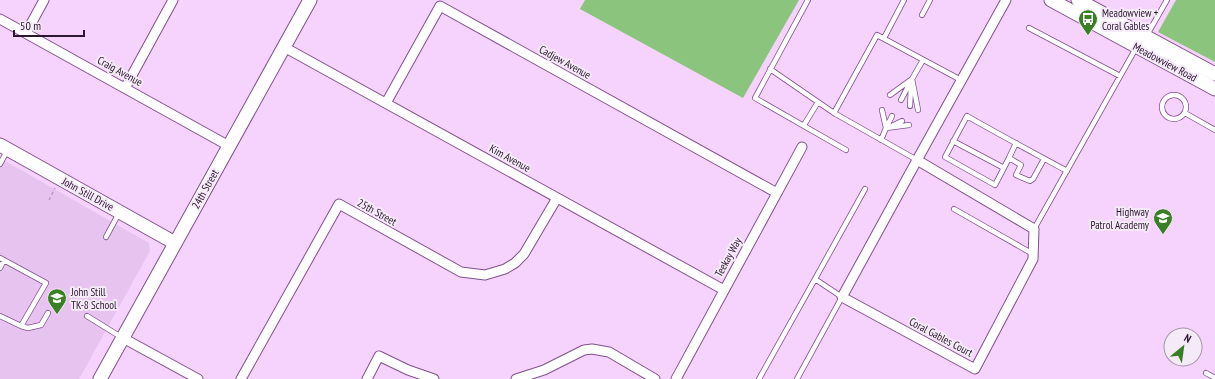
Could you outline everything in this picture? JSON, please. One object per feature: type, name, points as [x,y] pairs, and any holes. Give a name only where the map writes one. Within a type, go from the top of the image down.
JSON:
[{"type":"street","points":[[26,33],[44,0]]},
{"type":"street","points":[[125,88],[173,0]]},
{"type":"street","name":"24th Street","points":[[100,379],[310,0]]},
{"type":"street","points":[[842,297],[1006,0]]},
{"type":"street","name":"Meadowview Road","points":[[1051,0],[1215,89]]},
{"type":"street","name":"Meadowview Road","points":[[1078,0],[1215,74]]},
{"type":"street","name":"Cadjew Avenue","points":[[386,103],[440,6],[777,193]]},
{"type":"street","name":"Craig Avenue","points":[[0,19],[229,146]]},
{"type":"street","name":"Kim Avenue","points":[[284,47],[724,290]]},
{"type":"street","name":"Teekay Way","points":[[676,379],[802,147]]},
{"type":"street","name":"John Still Drive","points":[[4,148],[175,243]]},
{"type":"street","points":[[917,160],[1034,229]]},
{"type":"street","name":"25th Street","points":[[241,379],[339,204],[461,272],[485,275],[505,269],[515,263],[524,254],[557,198]]},
{"type":"street","name":"Coral Gables Court","points":[[842,297],[974,369],[1033,259],[1034,229]]},
{"type":"street","points":[[123,338],[198,379]]},
{"type":"street","points":[[516,379],[544,370],[584,350],[592,349],[609,352],[655,379]]},
{"type":"street","points":[[366,379],[379,356],[408,370],[434,379]]},
{"type":"lane","points":[[808,0],[755,98],[846,150]]},
{"type":"lane","points":[[884,38],[904,0]]},
{"type":"lane","points":[[922,15],[930,0]]},
{"type":"lane","points":[[1146,37],[1167,0]]},
{"type":"lane","points":[[1029,28],[1120,76]]},
{"type":"lane","points":[[834,113],[877,34],[961,80]]},
{"type":"lane","points":[[1034,229],[1137,47]]},
{"type":"lane","points":[[901,100],[923,60]]},
{"type":"lane","points":[[770,69],[834,113],[917,160]]},
{"type":"lane","points":[[890,94],[912,79]]},
{"type":"lane","points":[[910,106],[912,79]]},
{"type":"lane","points":[[912,79],[918,110]]},
{"type":"lane","points":[[1171,95],[1180,96],[1186,104],[1185,113],[1177,119],[1168,118],[1162,110],[1163,101],[1171,95]]},
{"type":"lane","points":[[804,126],[818,102]]},
{"type":"lane","points":[[882,110],[886,128]]},
{"type":"lane","points":[[1185,113],[1215,130]]},
{"type":"lane","points":[[881,140],[892,116]]},
{"type":"lane","points":[[1016,143],[995,185],[945,157],[967,116],[1067,171]]},
{"type":"lane","points":[[886,128],[902,122]]},
{"type":"lane","points":[[886,128],[909,125]]},
{"type":"lane","points":[[954,141],[1004,168]]},
{"type":"lane","points":[[0,164],[4,148]]},
{"type":"lane","points":[[1009,158],[1021,165],[1016,175],[1030,181],[1034,179],[1044,159]]},
{"type":"lane","points":[[760,379],[864,189]]},
{"type":"lane","points":[[954,210],[1033,254]]},
{"type":"lane","points":[[106,237],[119,212]]},
{"type":"lane","points":[[0,268],[2,259],[46,283],[22,326]]},
{"type":"lane","points":[[797,379],[842,297],[815,279]]},
{"type":"lane","points":[[0,316],[28,328],[41,325],[48,313]]},
{"type":"lane","points":[[87,316],[123,338]]},
{"type":"lane","points":[[1206,373],[1215,378]]},
{"type":"path","points":[[49,200],[55,188]]},
{"type":"shaded area","name":"John Still TK-8 School","points":[[0,158],[149,243],[150,251],[79,379],[0,379]]},
{"type":"green space","points":[[585,0],[799,0],[743,98],[580,9]]},
{"type":"green space","points":[[1176,0],[1215,0],[1215,62],[1158,32]]},
{"type":"place","name":"Meadowview + Coral Gables","points":[[1088,36]]},
{"type":"place","name":"Highway Patrol Academy","points":[[1163,235]]},
{"type":"place","name":"John Still TK-8 School","points":[[57,315]]}]
